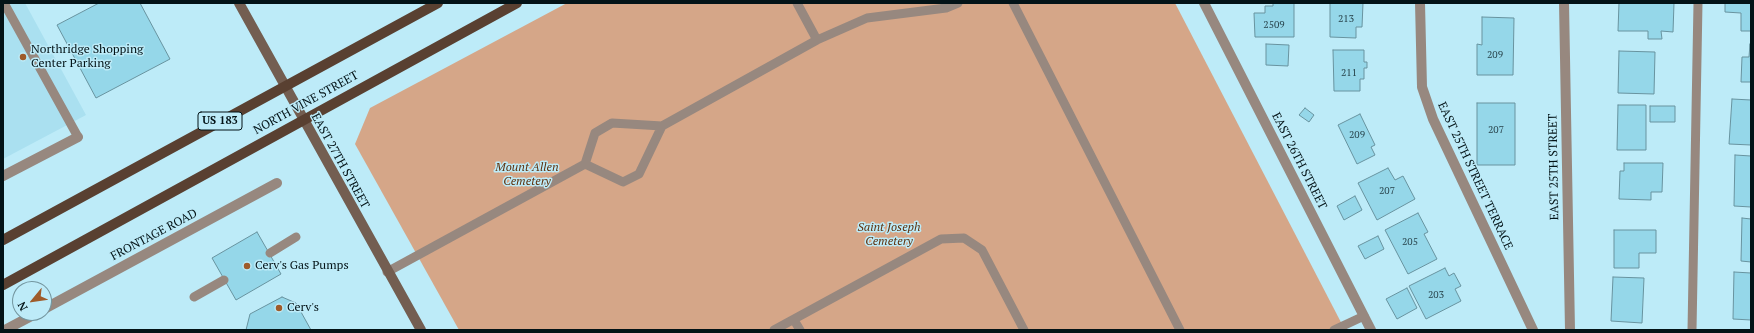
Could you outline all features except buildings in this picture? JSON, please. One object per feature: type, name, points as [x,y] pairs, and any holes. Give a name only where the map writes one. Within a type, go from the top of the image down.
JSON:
[{"type":"main road","name":"EAST 27TH STREET","points":[[239,3],[284,87],[420,330]]},
{"type":"main road","name":"NORTH VINE STREET","points":[[3,240],[438,3]]},
{"type":"main road","name":"NORTH VINE STREET","points":[[3,284],[516,3]]},
{"type":"street","name":"EAST 26TH STREET","points":[[1204,3],[1371,330]]},
{"type":"street","name":"EAST 25TH STREET TERRACE","points":[[1420,3],[1422,86],[1433,119],[1533,330]]},
{"type":"street","name":"EAST 25TH STREET","points":[[1564,3],[1570,330]]},
{"type":"street","points":[[3,176],[78,137]]},
{"type":"street","name":"FRONTAGE ROAD","points":[[52,305],[277,183]]},
{"type":"street","points":[[5,330],[22,321]]},
{"type":"lane","points":[[797,3],[817,40]]},
{"type":"lane","points":[[388,272],[585,164],[595,133],[612,123],[662,126],[817,40],[867,18],[946,8],[958,3]]},
{"type":"lane","points":[[1013,3],[1180,330]]},
{"type":"lane","points":[[1692,330],[1698,3]]},
{"type":"lane","points":[[6,4],[78,137]]},
{"type":"lane","points":[[585,164],[623,182],[639,174],[662,126]]},
{"type":"lane","points":[[270,253],[296,237]]},
{"type":"lane","points":[[774,330],[941,239],[964,238],[982,250],[1024,330]]},
{"type":"lane","points":[[194,297],[224,280]]},
{"type":"lane","points":[[1334,330],[1364,316]]},
{"type":"lane","points":[[794,320],[800,330]]},
{"type":"shaded area","name":"Northridge Shopping Center Parking","points":[[3,3],[25,3],[86,115],[3,159]]},
{"type":"green space","name":"Mount Allen Cemetery","points":[[567,3],[1175,3],[1345,330],[459,330],[355,144],[370,108]]},
{"type":"place","name":"Northridge Shopping Center Parking","points":[[23,57]]},
{"type":"place","name":"Cerv's Gas Pumps","points":[[247,266]]},
{"type":"place","name":"Cerv's","points":[[279,308]]},
{"type":"park label","name":"Saint Joseph Cemetery","points":[[889,235]]}]
